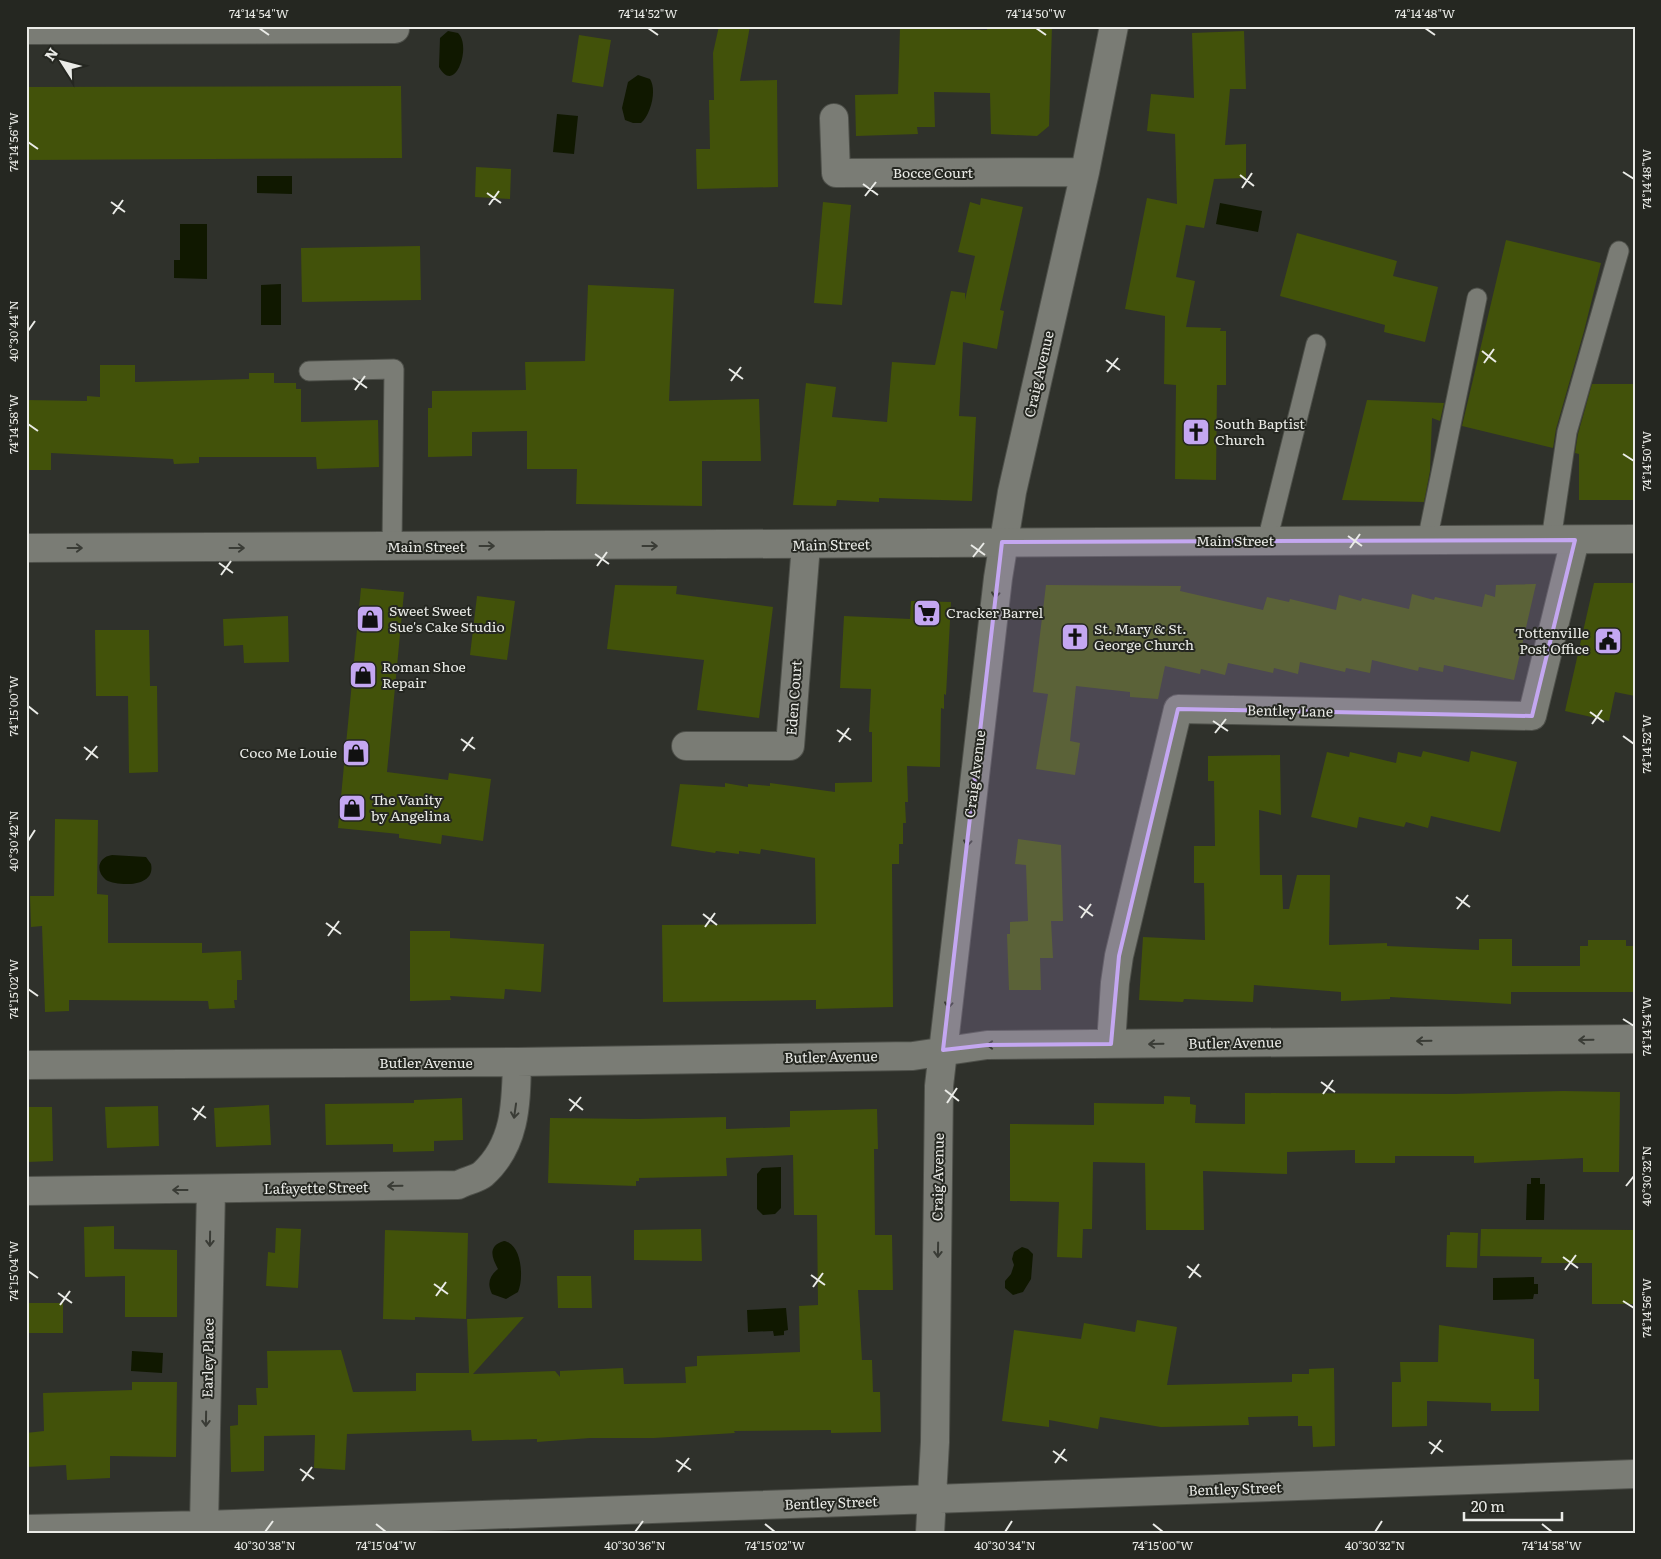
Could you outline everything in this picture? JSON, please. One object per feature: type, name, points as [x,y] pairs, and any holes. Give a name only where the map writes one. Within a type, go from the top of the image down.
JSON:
[{"type":"street","name":"Craig Avenue","points":[[930,1533],[935,1442],[939,1086],[1002,542],[1085,172],[1114,26]]},
{"type":"street","points":[[26,30],[395,29]]},
{"type":"street","name":"Bocce Court","points":[[834,118],[836,173],[1085,172]]},
{"type":"street","name":"Main Street","points":[[26,548],[1635,539]]},
{"type":"street","name":"Bentley Lane","points":[[1111,1044],[1119,956],[1178,709],[1532,716],[1563,540]]},
{"type":"street","name":"Eden Court","points":[[686,746],[790,746],[806,545]]},
{"type":"street","name":"Butler Avenue","points":[[26,1065],[517,1062],[913,1056],[986,1045],[1635,1039]]},
{"type":"street","name":"Lafayette Street","points":[[26,1191],[212,1190],[458,1184],[482,1175],[502,1151],[514,1121],[517,1062]]},
{"type":"street","name":"Earley Place","points":[[204,1525],[212,1190]]},
{"type":"street","name":"Bentley Street","points":[[26,1529],[80,1530],[1635,1474]]},
{"type":"lane","points":[[1563,540],[1567,432],[1619,251]]},
{"type":"lane","points":[[1427,540],[1477,298]]},
{"type":"lane","points":[[1267,541],[1316,344]]},
{"type":"lane","points":[[309,371],[394,369],[392,547]]},
{"type":"highlighted area","points":[[1575,540],[1532,716],[1178,709],[1119,956],[1111,1044],[987,1045],[943,1050],[1002,542]]},
{"type":"shaded area","points":[[448,31],[458,33],[462,39],[463,48],[460,66],[451,76],[445,74],[439,67],[440,38]]},
{"type":"shaded area","points":[[638,75],[650,79],[653,95],[645,119],[641,123],[633,123],[625,120],[622,108],[628,82]]},
{"type":"shaded area","points":[[557,114],[578,116],[574,154],[553,152]]},
{"type":"shaded area","points":[[257,176],[292,176],[292,194],[257,193]]},
{"type":"shaded area","points":[[1220,203],[1262,211],[1258,232],[1216,224]]},
{"type":"shaded area","points":[[180,224],[207,224],[207,279],[174,278],[174,260],[180,260]]},
{"type":"shaded area","points":[[281,284],[281,325],[261,325],[261,285]]},
{"type":"shaded area","points":[[107,856],[146,857],[151,864],[151,872],[143,881],[136,883],[120,884],[106,880],[99,869],[101,861]]},
{"type":"shaded area","points":[[781,1167],[781,1208],[775,1214],[763,1215],[757,1209],[757,1174],[762,1168]]},
{"type":"shaded area","points":[[1531,1178],[1540,1178],[1540,1184],[1545,1184],[1544,1220],[1526,1220],[1527,1184],[1531,1184]]},
{"type":"shaded area","points":[[504,1241],[510,1243],[515,1248],[521,1271],[518,1292],[506,1299],[492,1294],[489,1284],[491,1277],[498,1269],[492,1253],[493,1249]]},
{"type":"shaded area","points":[[1022,1247],[1028,1249],[1033,1254],[1031,1279],[1023,1292],[1013,1295],[1005,1288],[1005,1281],[1011,1274],[1014,1265],[1012,1259],[1014,1252]]},
{"type":"shaded area","points":[[1534,1277],[1534,1284],[1538,1284],[1538,1294],[1534,1294],[1533,1299],[1493,1300],[1493,1278]]},
{"type":"shaded area","points":[[786,1308],[788,1330],[784,1331],[784,1335],[774,1336],[773,1331],[748,1332],[747,1310]]},
{"type":"shaded area","points":[[132,1351],[163,1353],[162,1373],[131,1371]]},
{"type":"building","points":[[719,26],[750,26],[740,81],[777,80],[778,187],[697,189],[696,149],[710,149],[709,100],[714,100],[713,53]]},
{"type":"building","points":[[987,26],[1052,26],[1049,126],[1037,136],[991,134],[990,93],[934,92],[935,127],[917,127],[918,134],[856,136],[855,95],[898,94],[900,28],[987,30]]},
{"type":"building","points":[[1244,31],[1246,89],[1230,89],[1225,145],[1246,144],[1246,178],[1214,179],[1204,228],[1186,225],[1176,277],[1195,281],[1186,327],[1221,328],[1220,331],[1226,331],[1226,385],[1217,385],[1216,480],[1175,479],[1176,385],[1164,384],[1165,316],[1125,309],[1147,198],[1177,204],[1175,134],[1147,131],[1151,94],[1194,98],[1192,33]]},
{"type":"building","points":[[579,35],[611,40],[603,87],[572,82]]},
{"type":"building","points":[[401,86],[402,158],[26,160],[26,87]]},
{"type":"building","points":[[476,167],[511,169],[510,199],[475,197]]},
{"type":"building","points":[[981,198],[1023,207],[1000,310],[1004,311],[997,349],[963,342],[959,416],[976,417],[972,501],[879,498],[879,502],[837,500],[836,506],[793,505],[806,383],[836,387],[832,417],[887,422],[892,362],[935,365],[951,291],[965,293],[965,300],[975,256],[958,252],[970,202],[980,205]]},
{"type":"building","points":[[823,202],[851,205],[842,305],[814,303]]},
{"type":"building","points":[[1297,233],[1397,261],[1393,276],[1438,287],[1425,342],[1384,332],[1385,325],[1280,296]]},
{"type":"building","points":[[1506,240],[1601,263],[1556,429],[1553,448],[1462,426]]},
{"type":"building","points":[[420,246],[421,300],[302,302],[301,248]]},
{"type":"building","points":[[588,285],[674,289],[669,401],[759,399],[761,461],[702,461],[702,506],[576,504],[577,469],[527,469],[527,431],[472,432],[472,456],[428,457],[428,408],[432,408],[432,391],[526,390],[525,362],[585,361]]},
{"type":"building","points":[[100,365],[135,365],[135,382],[249,379],[249,373],[274,373],[274,383],[296,383],[296,389],[301,389],[301,422],[378,420],[379,467],[317,469],[316,457],[199,457],[199,463],[174,464],[173,459],[51,453],[51,470],[26,470],[26,400],[87,401],[87,396],[100,397]]},
{"type":"building","points":[[1592,384],[1635,384],[1635,500],[1579,500],[1579,454],[1575,453],[1578,434]]},
{"type":"building","points":[[1367,400],[1444,403],[1440,421],[1432,418],[1430,471],[1424,502],[1342,500]]},
{"type":"building","name":"Tottenville Post Office","points":[[1594,583],[1635,583],[1635,696],[1615,692],[1609,721],[1565,711]]},
{"type":"building","points":[[1536,584],[1514,680],[1444,665],[1443,672],[1419,667],[1418,671],[1372,660],[1370,673],[1346,668],[1345,672],[1300,662],[1298,674],[1274,668],[1273,673],[1228,663],[1225,675],[1201,669],[1200,674],[1165,666],[1158,699],[1130,697],[1130,692],[1076,686],[1070,741],[1080,743],[1075,775],[1036,769],[1048,694],[1033,692],[1046,585],[1181,586],[1180,591],[1263,610],[1267,597],[1289,602],[1290,599],[1336,610],[1339,595],[1361,601],[1362,598],[1409,609],[1412,594],[1434,600],[1435,597],[1482,607],[1485,594],[1495,597],[1496,585]]},
{"type":"building","points":[[615,585],[677,586],[676,594],[773,607],[759,718],[697,710],[704,660],[607,649]]},
{"type":"building","points":[[361,588],[404,592],[387,772],[448,780],[449,773],[491,779],[483,841],[442,835],[441,844],[399,838],[399,834],[338,828]]},
{"type":"building","points":[[477,596],[515,601],[507,660],[470,655]]},
{"type":"building","points":[[911,601],[951,602],[946,695],[944,694],[944,709],[941,708],[940,767],[907,766],[908,802],[905,802],[906,823],[903,823],[903,844],[899,844],[899,864],[892,864],[893,1007],[816,1009],[816,1000],[663,1002],[662,925],[816,924],[815,858],[761,849],[760,854],[739,851],[739,854],[716,851],[715,853],[671,846],[680,784],[725,787],[725,783],[748,787],[748,784],[770,786],[770,783],[835,792],[835,783],[872,782],[872,732],[869,732],[871,689],[840,688],[844,616],[910,619]]},
{"type":"building","points":[[288,616],[289,662],[244,663],[243,645],[224,646],[223,619]]},
{"type":"building","points":[[95,630],[149,630],[150,686],[157,686],[158,772],[129,773],[128,696],[96,696]]},
{"type":"building","points":[[1423,751],[1469,762],[1471,751],[1517,762],[1500,832],[1431,816],[1428,828],[1406,822],[1404,827],[1359,817],[1357,828],[1311,817],[1327,752],[1349,757],[1350,752],[1396,763],[1398,752],[1421,757]]},
{"type":"building","points":[[1280,755],[1281,815],[1259,810],[1260,875],[1282,875],[1283,909],[1289,909],[1297,875],[1330,875],[1329,945],[1387,943],[1387,946],[1479,950],[1479,939],[1512,939],[1512,966],[1580,966],[1580,946],[1588,946],[1588,940],[1626,940],[1626,946],[1635,946],[1635,992],[1511,992],[1511,1004],[1390,997],[1390,999],[1341,1001],[1341,992],[1254,985],[1253,1002],[1184,999],[1183,1002],[1139,1000],[1143,937],[1205,940],[1204,883],[1194,883],[1194,846],[1215,846],[1214,781],[1208,781],[1208,756]]},
{"type":"building","points":[[55,819],[98,820],[97,894],[108,895],[108,943],[202,943],[202,953],[241,951],[242,980],[237,980],[237,1000],[234,1000],[235,1008],[209,1009],[208,1001],[69,1000],[69,1011],[45,1012],[42,926],[31,927],[30,896],[54,896]]},
{"type":"building","points":[[1018,839],[1061,845],[1063,921],[1051,921],[1053,958],[1040,958],[1041,990],[1009,990],[1007,934],[1010,934],[1010,922],[1028,921],[1026,865],[1015,864]]},
{"type":"building","points":[[410,931],[450,931],[450,938],[544,944],[541,992],[505,989],[504,999],[450,996],[451,1000],[410,1001]]},
{"type":"building","points":[[1563,1091],[1620,1092],[1619,1172],[1583,1172],[1583,1158],[1474,1163],[1474,1156],[1395,1156],[1395,1163],[1355,1163],[1355,1150],[1287,1152],[1287,1174],[1203,1171],[1204,1230],[1146,1230],[1145,1163],[1093,1162],[1092,1229],[1083,1229],[1082,1258],[1057,1257],[1059,1202],[1010,1201],[1010,1124],[1094,1125],[1094,1103],[1164,1104],[1164,1096],[1190,1097],[1190,1104],[1196,1105],[1195,1123],[1245,1124],[1245,1093],[1454,1094]]},
{"type":"building","points":[[462,1098],[463,1140],[434,1141],[434,1151],[393,1152],[393,1144],[326,1145],[325,1104],[414,1103],[414,1100]]},
{"type":"building","points":[[269,1105],[271,1145],[216,1147],[214,1108]]},
{"type":"building","points":[[158,1106],[159,1146],[107,1148],[105,1107]]},
{"type":"building","points":[[26,1107],[52,1107],[53,1161],[27,1162]]},
{"type":"building","points":[[877,1109],[878,1149],[874,1149],[875,1235],[892,1235],[893,1290],[858,1290],[862,1360],[872,1360],[873,1392],[880,1392],[881,1432],[831,1433],[831,1430],[734,1431],[735,1433],[654,1438],[590,1438],[537,1442],[537,1439],[472,1441],[471,1430],[347,1434],[345,1470],[314,1468],[315,1435],[264,1436],[264,1471],[231,1472],[230,1426],[238,1425],[238,1405],[257,1405],[256,1388],[268,1388],[267,1351],[341,1350],[353,1392],[416,1391],[416,1373],[469,1373],[467,1319],[524,1317],[473,1374],[555,1371],[560,1377],[560,1371],[623,1368],[624,1384],[686,1383],[685,1367],[697,1366],[697,1356],[800,1352],[799,1306],[818,1305],[817,1215],[794,1215],[793,1155],[726,1158],[727,1176],[639,1178],[639,1181],[636,1181],[636,1186],[548,1183],[550,1118],[726,1117],[726,1129],[790,1127],[790,1111]]},
{"type":"building","points":[[114,1226],[114,1249],[177,1250],[177,1317],[125,1317],[125,1276],[85,1277],[84,1227]]},
{"type":"building","points":[[276,1228],[301,1229],[298,1288],[266,1286],[268,1252],[275,1253]]},
{"type":"building","points":[[701,1229],[702,1261],[634,1260],[634,1230]]},
{"type":"building","points":[[1481,1229],[1635,1230],[1635,1304],[1592,1304],[1592,1263],[1541,1263],[1542,1257],[1480,1256]]},
{"type":"building","points":[[385,1230],[468,1233],[466,1319],[415,1317],[415,1320],[383,1319]]},
{"type":"building","points":[[1450,1232],[1478,1233],[1477,1268],[1446,1267],[1447,1235],[1450,1235]]},
{"type":"building","points":[[557,1276],[591,1276],[592,1308],[558,1308]]},
{"type":"building","points":[[26,1303],[63,1303],[63,1333],[26,1333]]},
{"type":"building","points":[[1137,1320],[1177,1327],[1167,1385],[1292,1382],[1292,1374],[1309,1374],[1309,1369],[1334,1368],[1335,1446],[1313,1447],[1312,1426],[1298,1426],[1298,1416],[1248,1417],[1249,1425],[1161,1427],[1100,1417],[1098,1429],[1049,1420],[1049,1427],[1002,1421],[1014,1330],[1081,1339],[1084,1323],[1135,1332]]},
{"type":"building","points":[[1439,1325],[1534,1339],[1534,1379],[1539,1379],[1539,1411],[1491,1411],[1491,1403],[1427,1401],[1427,1426],[1392,1427],[1392,1382],[1401,1382],[1400,1362],[1438,1362]]},
{"type":"building","points":[[132,1382],[177,1382],[176,1457],[110,1456],[110,1478],[67,1480],[66,1465],[26,1467],[26,1433],[44,1431],[43,1393],[132,1390]]},
{"type":"place","name":"South Baptist Church","points":[[1196,432]]},
{"type":"place","name":"Cracker Barrel","points":[[927,613]]},
{"type":"place","name":"Sweet Sweet Sue's Cake Studio","points":[[370,619]]},
{"type":"place","name":"St. Mary & St. George Church","points":[[1075,637]]},
{"type":"place","name":"Tottenville Post Office","points":[[1608,641]]},
{"type":"place","name":"Roman Shoe Repair","points":[[363,675]]},
{"type":"place","name":"Coco Me Louie","points":[[356,753]]},
{"type":"place","name":"The Vanity by Angelina","points":[[352,808]]}]
